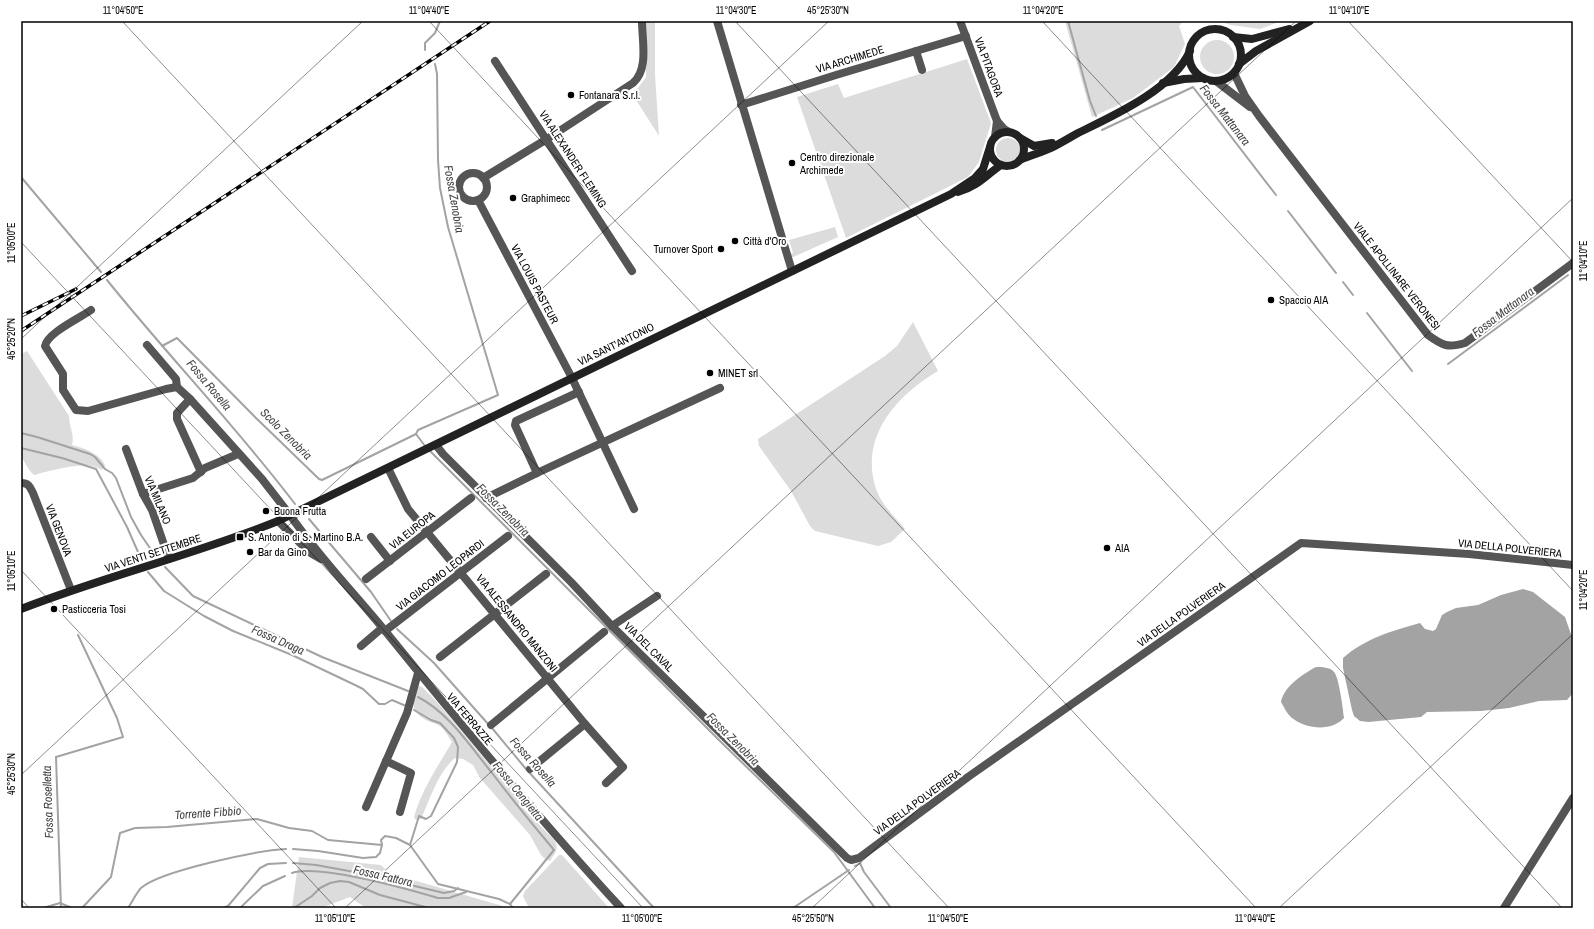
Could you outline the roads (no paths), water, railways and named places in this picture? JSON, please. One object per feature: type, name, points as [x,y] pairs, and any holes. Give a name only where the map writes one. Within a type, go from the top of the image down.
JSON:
[{"type":"main road","name":"VIA SANT'ANTONIO","points":[[1234,73],[1239,64],[1256,51],[1310,21]]},
{"type":"main road","name":"VIA SANT'ANTONIO","points":[[951,194],[969,189],[978,184],[991,172],[1002,165],[1010,166],[1020,160],[1051,148],[1125,110],[1162,84],[1182,65],[1190,51],[1192,43],[1203,32],[1219,30],[1226,32],[1233,37],[1252,39],[1302,25]]},
{"type":"main road","points":[[1233,37],[1240,49],[1239,64]]},
{"type":"main road","points":[[1190,51],[1189,57],[1193,70],[1203,78]]},
{"type":"main road","points":[[1216,81],[1222,80],[1234,73]]},
{"type":"main road","name":"VIA SANT'ANTONIO","points":[[1162,84],[1184,79],[1203,78],[1216,81]]},
{"type":"main road","name":"VIA SANT'ANTONIO","points":[[1009,132],[1034,146],[1066,139]]},
{"type":"main road","points":[[995,137],[1002,133],[1009,132]]},
{"type":"main road","name":"VIA SANT'ANTONIO","points":[[290,515],[951,194],[975,178],[983,169],[995,137]]},
{"type":"main road","points":[[1020,138],[1024,147],[1024,152],[1020,160]]},
{"type":"main road","points":[[990,148],[991,157],[1002,165]]},
{"type":"main road","name":"VIA VENTI SETTEMBRE","points":[[21,609],[71,590],[245,535],[290,515]]},
{"type":"street","points":[[483,178],[547,139],[633,83],[639,77],[643,67],[642,21]]},
{"type":"street","points":[[717,21],[792,271]]},
{"type":"street","name":"VIA PITAGORA","points":[[960,21],[997,121],[1009,132]]},
{"type":"street","name":"VIA ARCHIMEDE","points":[[741,105],[966,36]]},
{"type":"street","points":[[916,51],[922,70]]},
{"type":"street","name":"VIA ALEXANDER FLEMING","points":[[495,61],[632,271]]},
{"type":"street","name":"VIALE APOLLINARE VERONESI","points":[[1234,73],[1256,111],[1428,335],[1437,342],[1447,346],[1455,346],[1466,343],[1573,263]]},
{"type":"street","name":"VIALE APOLLINARE VERONESI","points":[[1216,81],[1256,111]]},
{"type":"street","name":"VIA PITAGORA","points":[[995,137],[997,121]]},
{"type":"street","points":[[475,173],[483,178],[487,186],[482,198],[478,200],[468,200],[464,198],[459,191],[462,177],[466,174],[475,173]]},
{"type":"street","name":"VIA LOUIS PASTEUR","points":[[478,200],[572,378],[634,509]]},
{"type":"street","points":[[91,310],[54,333],[46,342],[45,346],[63,374],[63,390],[76,410],[88,411],[177,387]]},
{"type":"street","name":"VIA FERRAZZE","points":[[147,345],[176,380],[177,387],[190,399],[262,479],[324,560],[552,833],[621,908]]},
{"type":"street","points":[[486,498],[537,472],[720,388]]},
{"type":"street","points":[[537,472],[515,425],[516,421],[579,392]]},
{"type":"street","points":[[190,399],[177,413],[177,419],[201,472]]},
{"type":"street","name":"VIA DEL CAVAL","points":[[436,445],[486,498],[571,582],[612,626],[847,858],[851,860]]},
{"type":"street","name":"VIA MILANO","points":[[126,449],[143,494],[152,510],[169,559]]},
{"type":"street","points":[[143,494],[194,478],[205,468],[238,454]]},
{"type":"street","name":"VIA ALESSANDRO MANZONI","points":[[388,468],[408,509],[496,614],[585,724],[623,767],[606,783]]},
{"type":"street","name":"VIA GENOVA","points":[[21,483],[25,483],[29,486],[33,494],[71,590]]},
{"type":"street","name":"VIA EUROPA","points":[[366,579],[428,533],[471,498]]},
{"type":"street","points":[[278,521],[309,552],[324,560]]},
{"type":"street","name":"VIA GIACOMO LEOPARDI","points":[[361,646],[508,536]]},
{"type":"street","points":[[371,537],[390,561]]},
{"type":"street","name":"VIA DELLA POLVERIERA","points":[[851,860],[860,858],[974,773],[1302,543],[1469,554],[1573,565]]},
{"type":"street","points":[[440,658],[546,574]]},
{"type":"street","points":[[612,626],[657,596]]},
{"type":"street","points":[[491,725],[604,632]]},
{"type":"street","points":[[366,806],[407,713],[418,673]]},
{"type":"street","points":[[530,769],[585,724]]},
{"type":"street","points":[[386,761],[411,773],[400,812]]},
{"type":"street","points":[[1504,908],[1573,798]]},
{"type":"waterway","name":"Fossa Zenobria","points":[[425,50],[425,43],[435,33],[440,21]]},
{"type":"waterway","name":"Fossa Mattanara","points":[[1068,21],[1090,101],[1096,116]]},
{"type":"waterway","name":"Fossa Zenobria","points":[[425,446],[416,434],[418,430],[498,395],[448,227],[440,188],[438,160],[437,74],[435,64]]},
{"type":"waterway","name":"Fossa Mattanara","points":[[1102,130],[1193,87],[1276,195]]},
{"type":"waterway","name":"Fossa Rosella","points":[[21,177],[101,272]]},
{"type":"waterway","name":"Fossa Mattanara","points":[[1288,211],[1336,273]]},
{"type":"waterway","name":"Fossa Mattanara","points":[[1448,364],[1568,275]]},
{"type":"waterway","name":"Fossa Rosella","points":[[107,280],[226,419],[295,504]]},
{"type":"waterway","name":"Fossa Mattanara","points":[[1343,282],[1353,295]]},
{"type":"waterway","name":"Fossa Mattanara","points":[[1367,313],[1412,371]]},
{"type":"waterway","name":"Scolo Zenobria","points":[[162,346],[177,338],[319,479],[322,480],[416,434]]},
{"type":"waterway","name":"Fossa Cengietta","points":[[21,433],[90,454],[95,457],[105,469],[112,473],[116,478],[131,517],[156,557]]},
{"type":"waterway","name":"Fossa Draga","points":[[21,448],[62,458],[96,469],[127,527],[142,561]]},
{"type":"waterway","name":"Fossa Zenobria","points":[[430,451],[723,744],[834,852],[875,908]]},
{"type":"waterway","name":"Fossa Rosella","points":[[309,519],[371,592],[391,621]]},
{"type":"waterway","name":"Fossa Cengietta","points":[[165,567],[193,596],[322,657],[408,691]]},
{"type":"waterway","name":"Fossa Draga","points":[[148,572],[164,591],[204,616],[233,631],[292,655],[363,689],[379,704],[385,704],[392,700],[406,706]]},
{"type":"waterway","name":"Fossa Rosella","points":[[397,629],[434,663],[489,725]]},
{"type":"waterway","name":"Fossa Roselletta","points":[[61,908],[56,757],[123,737],[117,718],[78,635]]},
{"type":"waterway","name":"Fossa Cengietta","points":[[418,697],[440,712],[467,741],[554,850],[510,904]]},
{"type":"waterway","name":"Fossa Draga","points":[[410,845],[419,816],[426,819],[431,816],[457,762],[458,747],[454,738],[440,723],[431,720],[414,710]]},
{"type":"waterway","name":"Fossa Rosella","points":[[492,728],[526,769],[654,908]]},
{"type":"waterway","name":"Torrente Fibbio","points":[[82,908],[111,877],[120,833],[135,828],[167,827],[257,819],[289,828],[312,831],[328,840],[382,845],[381,840],[385,836],[396,838],[410,845],[438,884],[499,899],[510,904],[513,908]]},
{"type":"waterway","name":"Torrente Fibbio","points":[[293,849],[318,851],[363,858],[376,857],[380,853],[382,845]]},
{"type":"waterway","name":"Torrente Fibbio","points":[[128,908],[141,888],[152,881],[168,875],[210,862],[255,853],[286,849]]},
{"type":"waterway","name":"Fossa Roselletta","points":[[223,908],[228,906],[260,868],[268,864],[286,863]]},
{"type":"waterway","name":"Fossa Roselletta","points":[[293,863],[316,865],[360,873],[444,893],[454,891],[458,888]]},
{"type":"waterway","points":[[855,866],[860,863],[864,872],[891,908]]},
{"type":"waterway","points":[[793,908],[849,870]]},
{"type":"waterway","name":"Fossa Fattora","points":[[292,873],[305,871],[342,875],[386,884],[438,898],[449,898],[466,892]]},
{"type":"waterway","name":"Fossa Fattora","points":[[240,908],[263,886],[285,876]]},
{"type":"waterway","points":[[294,908],[312,896],[320,888],[330,883],[340,881],[349,882],[380,895],[429,908]]},
{"type":"waterway","name":"Fossa Roselletta","points":[[43,908],[60,903],[72,908]]},
{"type":"railway","points":[[21,331],[490,21]]},
{"type":"railway","points":[[21,316],[76,289]]},
{"type":"place","name":"Fontanara S.r.l.","points":[[571,95]]},
{"type":"place","name":"Centro direzionale Archimede","points":[[792,163]]},
{"type":"place","name":"Graphimecc","points":[[513,198]]},
{"type":"place","name":"Città d'Oro","points":[[735,241]]},
{"type":"place","name":"Turnover Sport","points":[[721,249]]},
{"type":"place","name":"Spaccio AIA","points":[[1271,300]]},
{"type":"place","name":"MINET srl","points":[[710,373]]},
{"type":"place","name":"Buona Frutta","points":[[266,511]]},
{"type":"place","name":"S. Antonio di S. Martino B.A.","points":[[240,537]]},
{"type":"place","name":"AIA","points":[[1107,548]]},
{"type":"place","name":"Bar da Gino","points":[[250,552]]},
{"type":"place","name":"Pasticceria Tosi","points":[[54,609]]}]
